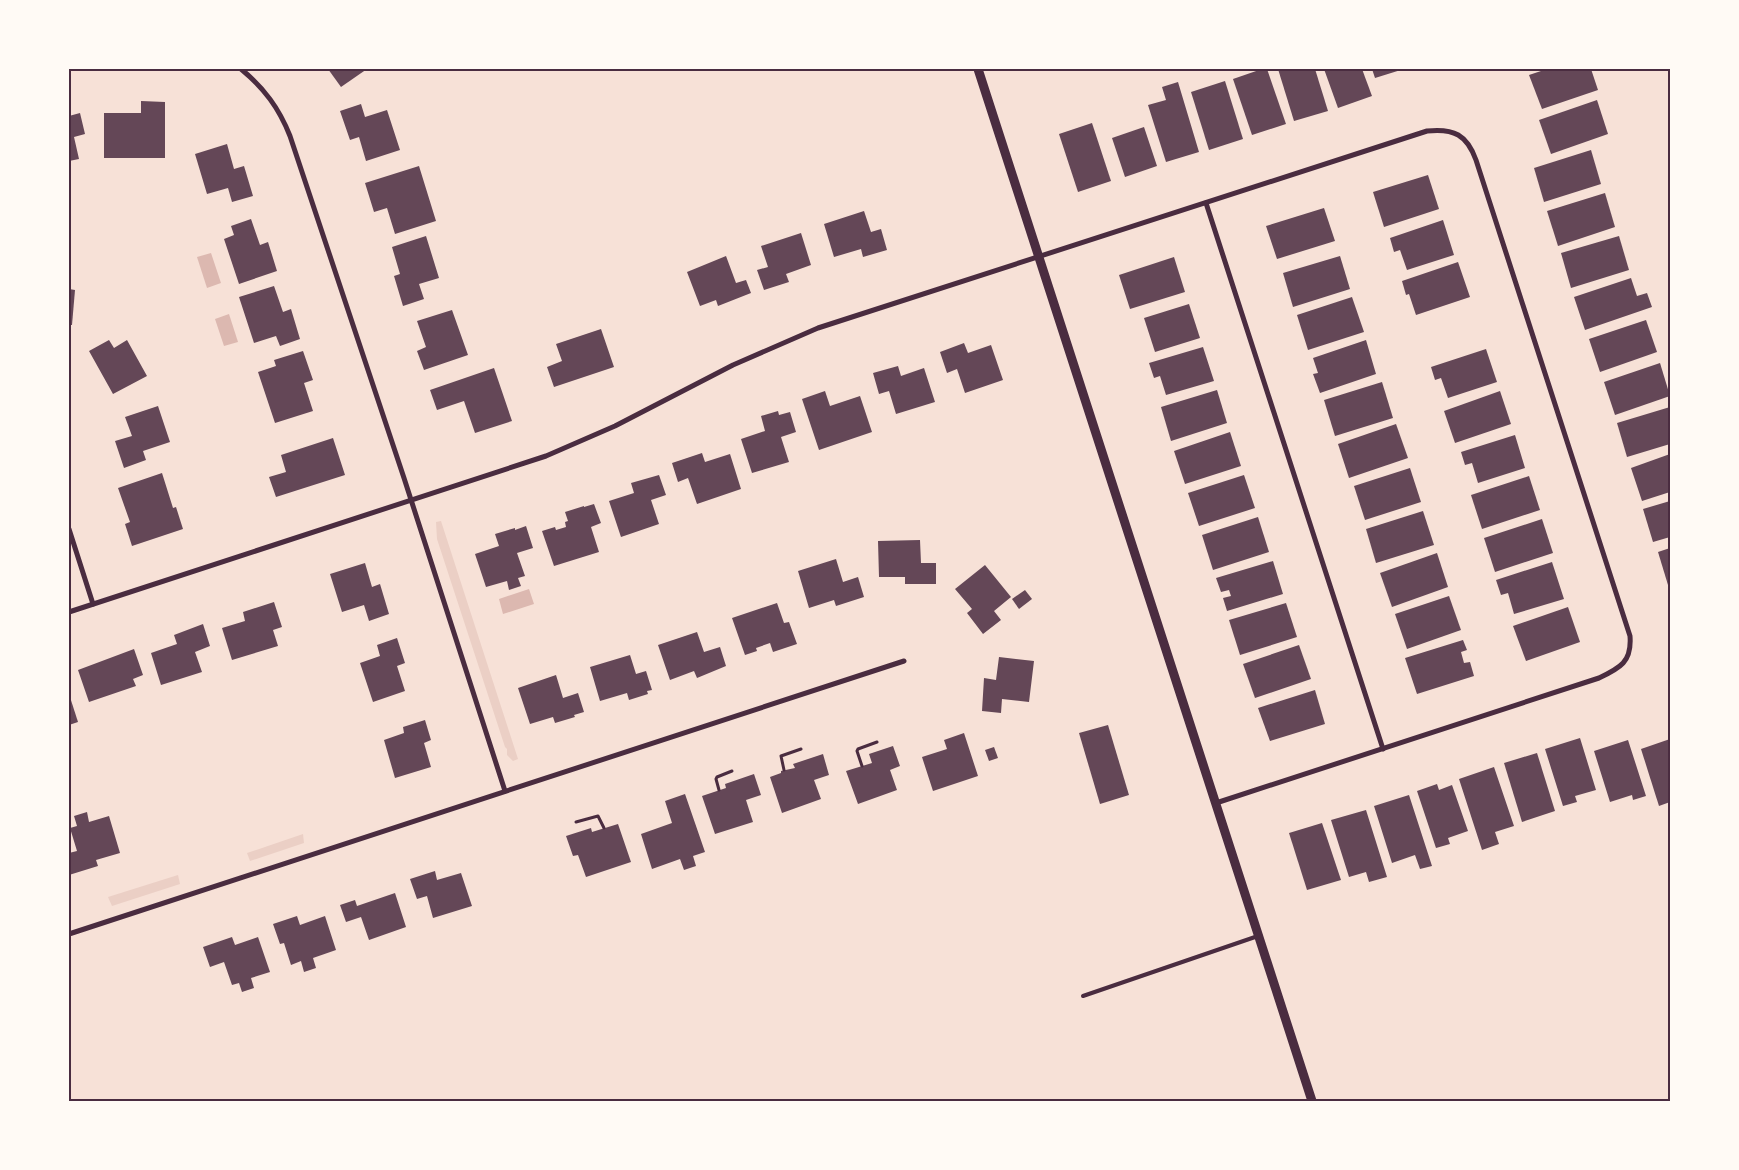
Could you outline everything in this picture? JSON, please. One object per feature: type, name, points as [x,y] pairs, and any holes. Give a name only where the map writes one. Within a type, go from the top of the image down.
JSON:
[{"type":"street","points":[[241,69],[270,98],[290,136],[505,791]]},
{"type":"street","points":[[978,69],[1312,1101]]},
{"type":"street","points":[[69,612],[520,465],[580,442],[733,365],[818,328],[1427,131],[1448,131],[1457,134],[1471,147],[1482,179],[1630,636],[1631,648],[1628,658],[1615,670],[1598,678],[1216,803]]},
{"type":"street","points":[[1206,203],[1383,749]]},
{"type":"street","points":[[69,528],[93,604]]},
{"type":"street","points":[[69,934],[904,661]]},
{"type":"lane","points":[[1083,996],[1258,936]]},
{"type":"path","points":[[862,766],[858,749],[877,742]]},
{"type":"path","points":[[784,770],[781,756],[801,749]]},
{"type":"path","points":[[719,790],[717,777],[732,771]]},
{"type":"path","points":[[576,822],[598,816],[604,828]]},
{"type":"shaded area","points":[[211,253],[221,283],[207,288],[197,257]]},
{"type":"shaded area","points":[[229,314],[238,342],[224,346],[215,319]]},
{"type":"shaded area","points":[[441,521],[518,759],[513,761],[507,755],[507,749],[437,539],[436,522]]},
{"type":"shaded area","points":[[529,589],[534,604],[503,614],[499,599]]},
{"type":"shaded area","points":[[303,834],[304,843],[250,861],[247,853]]},
{"type":"shaded area","points":[[178,875],[180,884],[112,906],[108,897]]},
{"type":"building","points":[[328,69],[367,69],[341,87]]},
{"type":"building","points":[[1267,69],[1286,124],[1252,135],[1233,79]]},
{"type":"building","points":[[1278,69],[1315,69],[1328,111],[1294,121]]},
{"type":"building","points":[[1324,69],[1362,69],[1372,96],[1338,108]]},
{"type":"building","points":[[1372,69],[1404,69],[1375,78]]},
{"type":"building","points":[[1547,69],[1591,69],[1598,90],[1542,109],[1529,75]]},
{"type":"building","points":[[1225,81],[1243,139],[1209,150],[1191,92]]},
{"type":"building","points":[[1178,82],[1199,152],[1166,162],[1148,105],[1166,100],[1162,87]]},
{"type":"building","points":[[1597,100],[1608,134],[1551,154],[1539,120]]},
{"type":"building","points":[[141,101],[165,102],[165,158],[104,158],[104,113],[141,113]]},
{"type":"building","points":[[361,104],[365,117],[387,110],[400,150],[366,161],[359,137],[350,140],[340,111]]},
{"type":"building","points":[[80,113],[85,134],[74,137],[79,159],[69,161],[69,116]]},
{"type":"building","points":[[1092,123],[1111,181],[1078,192],[1059,134]]},
{"type":"building","points":[[1144,127],[1157,166],[1125,177],[1112,138]]},
{"type":"building","points":[[227,144],[234,169],[244,166],[253,196],[232,202],[228,188],[207,194],[195,154]]},
{"type":"building","points":[[1591,150],[1601,184],[1544,202],[1534,168]]},
{"type":"building","points":[[419,166],[436,221],[395,234],[387,208],[374,212],[365,183]]},
{"type":"building","points":[[1428,175],[1439,209],[1384,227],[1373,192]]},
{"type":"building","points":[[1605,193],[1615,227],[1558,246],[1547,211]]},
{"type":"building","points":[[1324,208],[1335,241],[1277,259],[1266,226]]},
{"type":"building","points":[[864,211],[871,232],[881,229],[887,250],[863,257],[861,249],[834,257],[824,224]]},
{"type":"building","points":[[251,219],[260,245],[268,242],[277,271],[239,284],[224,239],[234,235],[231,226]]},
{"type":"building","points":[[1443,220],[1454,255],[1407,270],[1400,250],[1394,252],[1390,238]]},
{"type":"building","points":[[801,233],[811,265],[786,274],[789,282],[764,290],[757,270],[768,267],[761,246]]},
{"type":"building","points":[[426,236],[439,278],[419,284],[424,299],[403,306],[394,276],[400,274],[392,247]]},
{"type":"building","points":[[1619,236],[1629,270],[1571,288],[1561,253]]},
{"type":"building","points":[[726,256],[736,283],[746,280],[751,293],[718,306],[716,300],[700,306],[687,272]]},
{"type":"building","points":[[1340,256],[1350,289],[1293,307],[1283,273]]},
{"type":"building","points":[[1174,257],[1185,292],[1130,309],[1119,275]]},
{"type":"building","points":[[1458,262],[1470,297],[1416,315],[1409,294],[1406,295],[1402,281]]},
{"type":"building","points":[[1631,278],[1637,296],[1647,293],[1652,307],[1585,330],[1574,297]]},
{"type":"building","points":[[274,286],[283,312],[291,309],[300,339],[280,346],[276,336],[254,343],[239,297]]},
{"type":"building","points":[[69,289],[75,290],[72,325],[69,325]]},
{"type":"building","points":[[1352,297],[1364,332],[1308,350],[1297,315]]},
{"type":"building","points":[[1189,304],[1200,338],[1155,352],[1144,318]]},
{"type":"building","points":[[452,310],[468,355],[424,370],[417,351],[426,347],[417,321]]},
{"type":"building","points":[[1646,320],[1657,352],[1600,372],[1589,339]]},
{"type":"building","points":[[601,329],[614,367],[554,387],[547,367],[562,361],[556,344]]},
{"type":"building","points":[[109,340],[114,348],[127,340],[147,376],[113,394],[89,351]]},
{"type":"building","points":[[1366,340],[1376,374],[1320,393],[1313,374],[1318,373],[1313,358]]},
{"type":"building","points":[[964,343],[968,353],[991,345],[1003,380],[965,393],[957,369],[947,373],[940,352]]},
{"type":"building","points":[[1203,347],[1214,381],[1166,395],[1160,376],[1154,378],[1149,363]]},
{"type":"building","points":[[1486,349],[1497,382],[1448,398],[1441,378],[1435,380],[1431,367]]},
{"type":"building","points":[[303,351],[313,380],[304,383],[313,411],[275,423],[258,372],[276,366],[274,360]]},
{"type":"building","points":[[1660,363],[1670,396],[1615,415],[1604,382]]},
{"type":"building","points":[[898,366],[901,376],[924,368],[935,402],[896,414],[889,391],[879,394],[873,373]]},
{"type":"building","points":[[494,368],[512,421],[475,433],[464,401],[437,410],[430,390]]},
{"type":"building","points":[[1382,382],[1393,418],[1335,436],[1324,400]]},
{"type":"building","points":[[1217,390],[1227,423],[1171,441],[1161,407]]},
{"type":"building","points":[[825,391],[830,406],[860,396],[872,432],[819,450],[802,399]]},
{"type":"building","points":[[1500,391],[1511,424],[1455,443],[1444,411]]},
{"type":"building","points":[[158,406],[170,442],[143,451],[146,460],[124,468],[115,441],[132,436],[125,417]]},
{"type":"building","points":[[1670,407],[1670,444],[1627,457],[1617,423]]},
{"type":"building","points":[[778,411],[779,415],[790,412],[796,432],[781,437],[789,462],[752,473],[741,439],[765,431],[761,416]]},
{"type":"building","points":[[1396,424],[1408,458],[1349,478],[1338,444]]},
{"type":"building","points":[[1230,432],[1241,466],[1185,484],[1174,451]]},
{"type":"building","points":[[1515,435],[1525,468],[1478,483],[1472,463],[1465,465],[1461,452]]},
{"type":"building","points":[[333,438],[345,475],[276,497],[269,477],[286,472],[281,455]]},
{"type":"building","points":[[702,453],[705,462],[730,454],[741,489],[697,504],[688,478],[678,482],[672,463]]},
{"type":"building","points":[[1670,454],[1670,492],[1642,501],[1631,468]]},
{"type":"building","points":[[1410,468],[1421,502],[1365,520],[1354,486]]},
{"type":"building","points":[[162,473],[173,508],[176,507],[183,529],[132,546],[125,524],[130,522],[118,488]]},
{"type":"building","points":[[659,475],[666,495],[651,500],[659,524],[621,537],[609,501],[634,493],[631,483]]},
{"type":"building","points":[[1244,475],[1255,508],[1199,526],[1188,493]]},
{"type":"building","points":[[1529,476],[1540,510],[1482,529],[1471,495]]},
{"type":"building","points":[[1670,501],[1670,537],[1653,542],[1643,509]]},
{"type":"building","points":[[594,504],[601,523],[591,527],[599,552],[554,566],[542,531],[555,527],[556,530],[566,527],[565,522],[568,521],[565,512]]},
{"type":"building","points":[[1423,511],[1434,545],[1376,563],[1366,529]]},
{"type":"building","points":[[1258,517],[1269,552],[1213,570],[1202,535]]},
{"type":"building","points":[[1542,519],[1553,553],[1495,572],[1484,538]]},
{"type":"building","points":[[526,526],[533,548],[517,553],[525,576],[518,578],[521,586],[509,590],[507,581],[486,587],[475,554],[499,546],[495,534]]},
{"type":"building","points":[[920,540],[921,563],[936,563],[936,584],[905,584],[905,577],[879,577],[878,541]]},
{"type":"building","points":[[1670,548],[1670,585],[1668,585],[1658,552]]},
{"type":"building","points":[[1437,553],[1448,587],[1392,607],[1380,573]]},
{"type":"building","points":[[836,559],[843,582],[858,577],[864,597],[836,606],[834,600],[809,608],[798,571]]},
{"type":"building","points":[[1273,561],[1283,594],[1227,611],[1223,598],[1231,596],[1229,590],[1221,592],[1216,578]]},
{"type":"building","points":[[1552,562],[1564,599],[1514,614],[1508,593],[1501,595],[1496,580]]},
{"type":"building","points":[[365,563],[372,587],[380,584],[389,614],[369,621],[364,605],[342,612],[330,574]]},
{"type":"building","points":[[985,565],[1011,597],[994,611],[1001,620],[983,634],[967,613],[972,609],[955,589]]},
{"type":"building","points":[[1025,590],[1032,599],[1019,609],[1012,599]]},
{"type":"building","points":[[1449,596],[1461,630],[1407,649],[1395,614]]},
{"type":"building","points":[[274,602],[282,627],[273,630],[278,646],[232,660],[222,628],[245,621],[243,612]]},
{"type":"building","points":[[777,603],[784,623],[789,622],[797,644],[773,652],[770,643],[756,648],[757,651],[745,655],[732,618]]},
{"type":"building","points":[[1286,603],[1297,637],[1240,655],[1229,620]]},
{"type":"building","points":[[1568,607],[1580,642],[1526,661],[1513,626]]},
{"type":"building","points":[[203,624],[210,646],[195,652],[202,672],[161,685],[151,653],[177,644],[174,635]]},
{"type":"building","points":[[697,632],[704,652],[720,647],[726,666],[697,678],[694,671],[670,680],[658,645]]},
{"type":"building","points":[[397,638],[405,663],[397,666],[405,691],[373,702],[360,663],[380,656],[377,645]]},
{"type":"building","points":[[1463,640],[1467,650],[1461,652],[1464,663],[1470,662],[1474,676],[1417,694],[1405,658]]},
{"type":"building","points":[[1299,645],[1311,679],[1255,698],[1243,664]]},
{"type":"building","points":[[134,649],[143,675],[133,679],[136,686],[89,702],[78,670]]},
{"type":"building","points":[[630,655],[636,674],[646,671],[652,690],[647,691],[648,694],[629,700],[627,693],[600,701],[590,667]]},
{"type":"building","points":[[999,657],[1034,661],[1029,702],[1002,699],[1001,713],[982,711],[984,678],[996,680]]},
{"type":"building","points":[[556,675],[563,698],[578,693],[584,712],[555,723],[553,717],[530,724],[518,688]]},
{"type":"building","points":[[1315,690],[1325,724],[1270,741],[1258,708]]},
{"type":"building","points":[[69,694],[78,722],[69,725]]},
{"type":"building","points":[[425,720],[431,740],[424,743],[431,767],[395,778],[384,740],[404,733],[403,727]]},
{"type":"building","points":[[1108,725],[1129,795],[1100,804],[1079,733]]},
{"type":"building","points":[[964,733],[978,776],[933,791],[922,757],[947,749],[944,740]]},
{"type":"building","points":[[1580,738],[1596,790],[1575,796],[1577,802],[1563,806],[1545,749]]},
{"type":"building","points":[[1670,739],[1670,802],[1659,806],[1641,749]]},
{"type":"building","points":[[1628,740],[1646,796],[1633,800],[1632,795],[1610,802],[1594,751]]},
{"type":"building","points":[[893,746],[900,766],[890,770],[897,790],[858,804],[846,771],[872,763],[869,754]]},
{"type":"building","points":[[994,747],[998,758],[989,761],[985,750]]},
{"type":"building","points":[[1537,753],[1555,811],[1522,822],[1504,763]]},
{"type":"building","points":[[823,754],[829,775],[814,780],[821,799],[782,813],[770,777],[781,773],[781,771],[795,768],[793,764]]},
{"type":"building","points":[[1494,767],[1514,826],[1495,832],[1499,844],[1482,850],[1459,779]]},
{"type":"building","points":[[754,774],[761,795],[746,800],[753,822],[715,834],[702,796],[726,788],[725,784]]},
{"type":"building","points":[[1437,784],[1439,790],[1452,785],[1468,831],[1448,838],[1450,844],[1436,848],[1417,791]]},
{"type":"building","points":[[685,794],[705,852],[693,856],[696,866],[684,870],[680,859],[652,869],[641,834],[672,823],[665,801]]},
{"type":"building","points":[[1409,795],[1432,866],[1420,869],[1415,855],[1392,863],[1374,806]]},
{"type":"building","points":[[1366,810],[1387,877],[1369,882],[1366,872],[1349,877],[1331,820]]},
{"type":"building","points":[[87,812],[89,822],[109,816],[120,853],[96,860],[98,866],[69,875],[69,853],[77,851],[70,828],[77,826],[74,816]]},
{"type":"building","points":[[1322,823],[1341,880],[1307,890],[1289,833]]},
{"type":"building","points":[[618,824],[631,862],[586,877],[578,855],[573,856],[566,836],[591,828],[592,832]]},
{"type":"building","points":[[435,871],[437,880],[461,873],[472,906],[433,918],[427,896],[417,899],[410,879]]},
{"type":"building","points":[[395,893],[406,927],[369,940],[361,917],[346,922],[340,905],[355,900],[357,906]]},
{"type":"building","points":[[297,916],[300,925],[325,916],[336,950],[313,958],[316,968],[304,972],[301,961],[291,965],[284,943],[280,944],[273,924]]},
{"type":"building","points":[[232,937],[235,945],[258,937],[270,972],[251,978],[254,988],[242,992],[239,983],[232,985],[224,962],[210,967],[203,947]]}]
